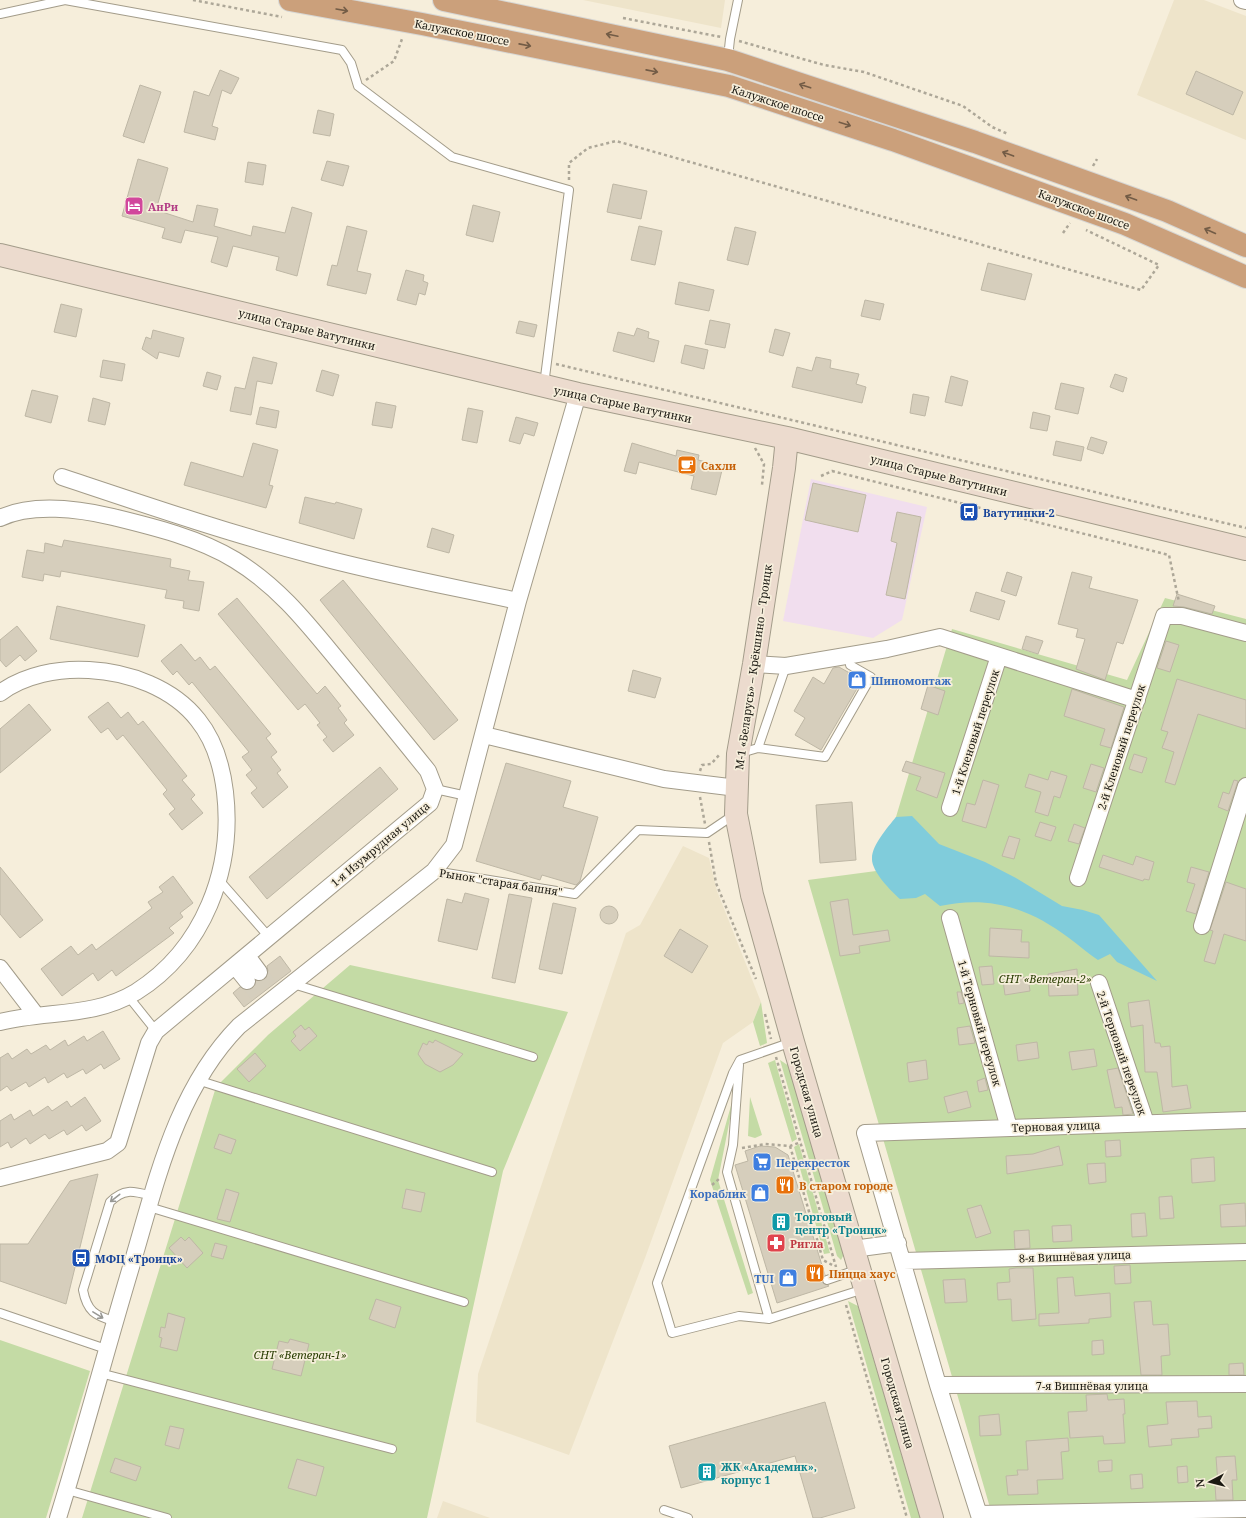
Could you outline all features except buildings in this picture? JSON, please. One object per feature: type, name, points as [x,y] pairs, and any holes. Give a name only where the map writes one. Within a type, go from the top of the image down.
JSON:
[{"type":"highway","points":[[444,0],[728,60],[982,145],[1167,212],[1246,246]]},
{"type":"highway","name":"Калужское шоссе","points":[[288,9],[430,26],[729,86],[894,140],[1125,224],[1246,277]]},
{"type":"main road","name":"улица Старые Ватутинки","points":[[0,255],[578,394],[787,438],[1246,549]]},
{"type":"main road","name":"М-1 «Беларусь» – Крёкшино – Троицк","points":[[752,895],[736,814],[737,788],[748,751],[754,664],[784,468],[787,438]]},
{"type":"main road","name":"Городская улица","points":[[752,895],[783,1045],[848,1259],[932,1518]]},
{"type":"street","points":[[1242,0],[1246,1]]},
{"type":"street","points":[[58,1518],[150,1201],[182,1109],[197,1080],[213,1055],[226,1039],[268,996],[293,984],[434,871],[454,845],[484,736],[518,601],[578,394]]},
{"type":"street","points":[[62,476],[168,512],[307,554],[364,568],[518,601]]},
{"type":"street","name":"1-я Изумрудная улица","points":[[0,518],[8,514],[50,508],[93,512],[172,534],[201,544],[234,560],[265,580],[294,607],[428,771],[435,789],[430,803],[156,1031],[149,1043],[118,1143],[107,1151],[0,1178]]},
{"type":"street","name":"2-й Кленовый переулок","points":[[1078,878],[1164,616],[1182,616]]},
{"type":"street","points":[[1182,616],[1246,633]]},
{"type":"street","points":[[754,664],[786,666],[849,656],[940,637],[1137,700]]},
{"type":"street","name":"1-й Кленовый переулок","points":[[950,808],[999,656]]},
{"type":"street","points":[[0,693],[28,678],[52,672],[77,669],[106,671],[134,678],[157,687],[181,703],[198,720],[211,740],[222,772],[227,806],[227,836],[214,899],[196,932],[178,955],[157,977],[128,996],[93,1010],[67,1014],[36,1015],[0,1022]]},
{"type":"street","points":[[484,736],[664,778],[737,788]]},
{"type":"street","points":[[1202,926],[1246,786]]},
{"type":"street","name":"1-й Терновый переулок","points":[[950,918],[1009,1128]]},
{"type":"street","points":[[241,961],[253,977]]},
{"type":"street","points":[[0,968],[36,1015]]},
{"type":"street","name":"2-й Терновый переулок","points":[[1098,983],[1146,1123]]},
{"type":"street","name":"Терновая улица","points":[[898,1243],[865,1133],[1246,1120]]},
{"type":"street","points":[[848,1259],[898,1243],[938,1385],[979,1516],[1246,1509]]},
{"type":"street","name":"8-я Вишнёвая улица","points":[[903,1261],[1246,1252]]},
{"type":"street","name":"7-я Вишнёвая улица","points":[[938,1385],[1246,1384]]},
{"type":"lane","points":[[0,14],[65,0],[342,50],[351,63],[358,86],[452,157],[569,190],[544,386]]},
{"type":"lane","points":[[728,60],[736,1]]},
{"type":"lane","points":[[786,666],[748,751],[825,757],[871,677],[850,665],[849,656]]},
{"type":"lane","points":[[435,789],[467,796]]},
{"type":"lane","points":[[707,833],[736,814]]},
{"type":"lane","name":"Рынок \"старая башня\"","points":[[434,871],[575,894],[638,830],[707,833]]},
{"type":"lane","points":[[219,880],[269,937]]},
{"type":"lane","points":[[293,984],[533,1057]]},
{"type":"lane","points":[[128,996],[156,1031]]},
{"type":"lane","points":[[783,1045],[740,1060],[733,1073],[657,1283],[672,1333],[739,1316],[770,1319],[843,1295],[848,1259]]},
{"type":"lane","points":[[740,1060],[733,1145],[727,1172],[770,1319]]},
{"type":"lane","points":[[197,1080],[492,1172]]},
{"type":"lane","points":[[114,1321],[100,1317],[91,1310],[85,1302],[83,1290],[110,1202],[117,1195],[135,1191],[150,1201],[464,1302]]},
{"type":"lane","points":[[827,1280],[838,1276],[848,1259]]},
{"type":"lane","points":[[0,1313],[106,1349]]},
{"type":"lane","points":[[100,1373],[392,1449]]},
{"type":"lane","points":[[67,1490],[167,1518]]},
{"type":"lane","points":[[664,1510],[688,1518]]},
{"type":"path","points":[[193,0],[288,9]]},
{"type":"path","points":[[394,37],[408,40]]},
{"type":"path","points":[[358,86],[394,61],[402,39]]},
{"type":"path","points":[[569,190],[569,163],[588,148],[616,141],[1141,290],[1159,265],[1084,229]]},
{"type":"path","points":[[1063,219],[1077,225]]},
{"type":"path","points":[[1063,233],[1070,222]]},
{"type":"path","points":[[547,362],[1246,528]]},
{"type":"path","points":[[821,476],[832,471],[1169,555],[1182,616]]},
{"type":"path","points":[[707,833],[716,883],[759,986]]},
{"type":"path","points":[[764,1007],[783,1045],[801,1142],[848,1259],[836,1268]]},
{"type":"path","points":[[739,1143],[742,1148],[765,1144],[790,1146],[801,1142]]},
{"type":"path","points":[[790,1146],[823,1260],[836,1268],[838,1276]]},
{"type":"path","points":[[712,1185],[718,1180]]},
{"type":"path","points":[[843,1295],[907,1518]]},
{"type":"shaded area","points":[[583,0],[725,0],[721,28]]},
{"type":"shaded area","points":[[1174,0],[1204,0],[1246,16],[1246,140],[1137,95]]},
{"type":"shaded area","points":[[811,479],[927,507],[902,620],[873,638],[783,621]]},
{"type":"shaded area","points":[[683,846],[709,858],[717,891],[761,1002],[753,1022],[723,1043],[645,1258],[569,1455],[476,1422],[478,1374],[626,933],[640,925]]},
{"type":"shaded area","points":[[443,1501],[490,1518],[437,1518]]},
{"type":"green space","name":"СНТ «Ветеран-2»","points":[[1165,598],[1246,619],[1246,1518],[993,1518],[808,880],[876,871],[896,817],[952,629],[1127,680]]},
{"type":"green space","name":"СНТ «Ветеран-1»","points":[[350,965],[568,1012],[503,1171],[427,1518],[82,1518],[216,1087],[268,1035]]},
{"type":"green space","points":[[761,1002],[767,1043],[760,1046],[753,1022]]},
{"type":"green space","points":[[775,1060],[797,1139],[792,1142],[768,1063]]},
{"type":"green space","points":[[780,1060],[789,1066],[844,1254],[841,1260],[837,1256]]},
{"type":"green space","points":[[736,1088],[718,1180],[753,1293],[748,1295],[710,1180]]},
{"type":"green space","points":[[750,1097],[762,1135],[755,1138],[748,1136]]},
{"type":"green space","points":[[799,1144],[830,1253],[824,1254],[794,1147]]},
{"type":"green space","points":[[848,1301],[858,1306],[920,1518],[911,1518]]},
{"type":"green space","points":[[0,1340],[90,1371],[46,1518],[0,1518]]},
{"type":"water","points":[[912,816],[939,844],[985,862],[1016,878],[1062,906],[1099,915],[1157,981],[1117,962],[1110,954],[1098,960],[1054,928],[1024,912],[992,903],[975,902],[940,906],[925,894],[916,898],[900,899],[878,875],[872,858],[881,836],[896,817]]},
{"type":"tunnel","points":[[259,972],[270,987]]},
{"type":"tunnel","points":[[247,981],[259,996]]},
{"type":"place","name":"АнРи","points":[[134,206]]},
{"type":"place","name":"Сахли","points":[[687,465]]},
{"type":"place","name":"Ватутинки-2","points":[[969,512]]},
{"type":"place","name":"Шиномонтаж","points":[[857,680]]},
{"type":"place","name":"Перекресток","points":[[762,1162]]},
{"type":"place","name":"В старом городе","points":[[785,1185]]},
{"type":"place","name":"Кораблик","points":[[760,1193]]},
{"type":"place","name":"Торговый центр «Троицк»","points":[[781,1222]]},
{"type":"place","name":"Ригла","points":[[776,1243]]},
{"type":"place","name":"МФЦ «Троицк»","points":[[81,1258]]},
{"type":"place","name":"Пицца хаус","points":[[815,1273]]},
{"type":"place","name":"TUI","points":[[788,1278]]},
{"type":"place","name":"ЖК «Академик», корпус 1","points":[[707,1472]]}]
